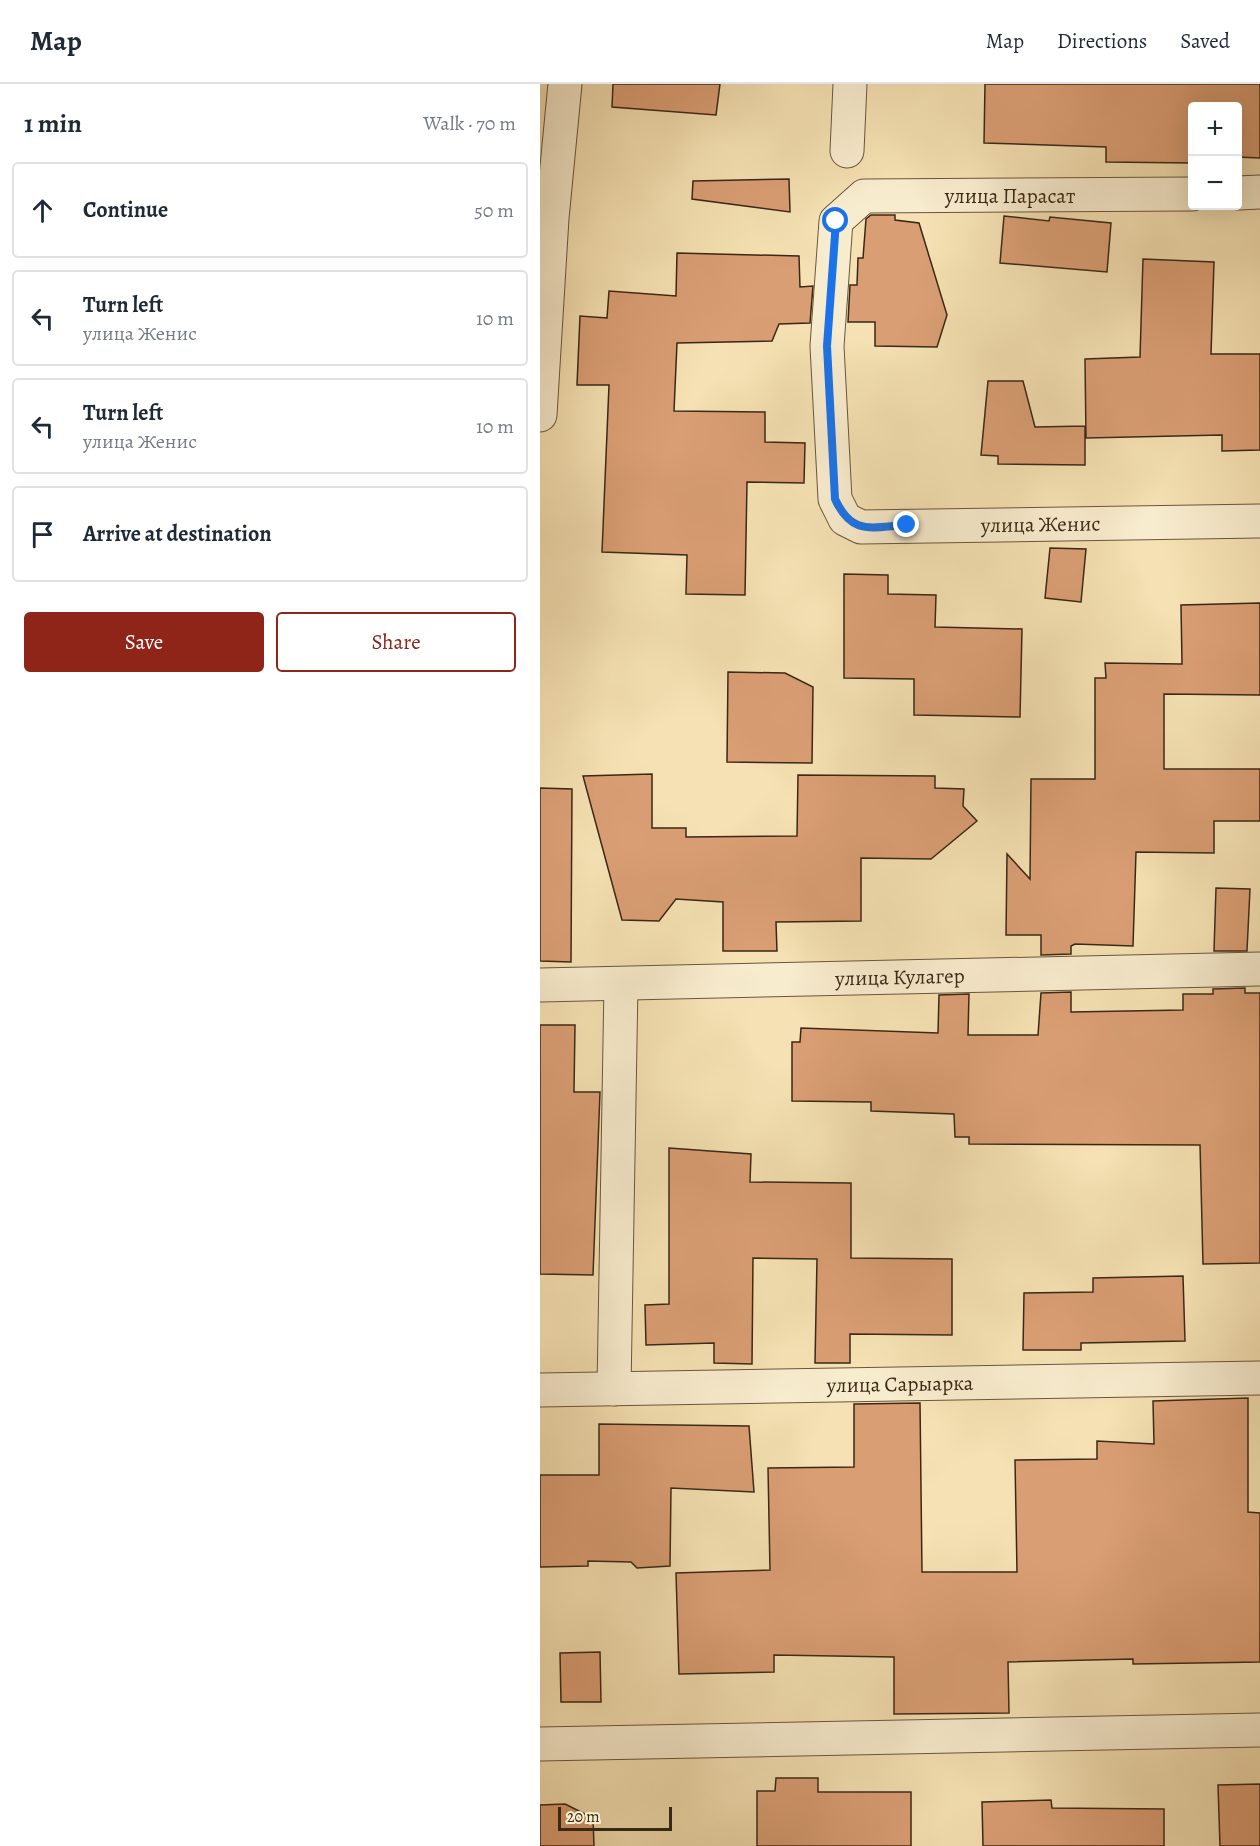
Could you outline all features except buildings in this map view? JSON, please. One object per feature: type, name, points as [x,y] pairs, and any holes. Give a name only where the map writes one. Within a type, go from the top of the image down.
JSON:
[{"type":"street","points":[[540,415],[546,219],[565,84]]},
{"type":"street","points":[[847,151],[850,84]]},
{"type":"street","points":[[1242,193],[1260,192]]},
{"type":"street","name":"улица Парасат","points":[[835,499],[827,346],[836,221],[864,196],[1188,194]]},
{"type":"street","name":"улица Женис","points":[[835,499],[845,519],[861,527],[1260,521]]},
{"type":"street","name":"улица Кулагер","points":[[540,985],[1260,969]]},
{"type":"street","points":[[614,1389],[621,984]]},
{"type":"street","name":"улица Сарыарка","points":[[540,1390],[1260,1378]]},
{"type":"street","points":[[540,1744],[1260,1730]]},
{"type":"route","points":[[836,221],[827,346],[835,499],[845,519],[861,527],[907,525]]}]
